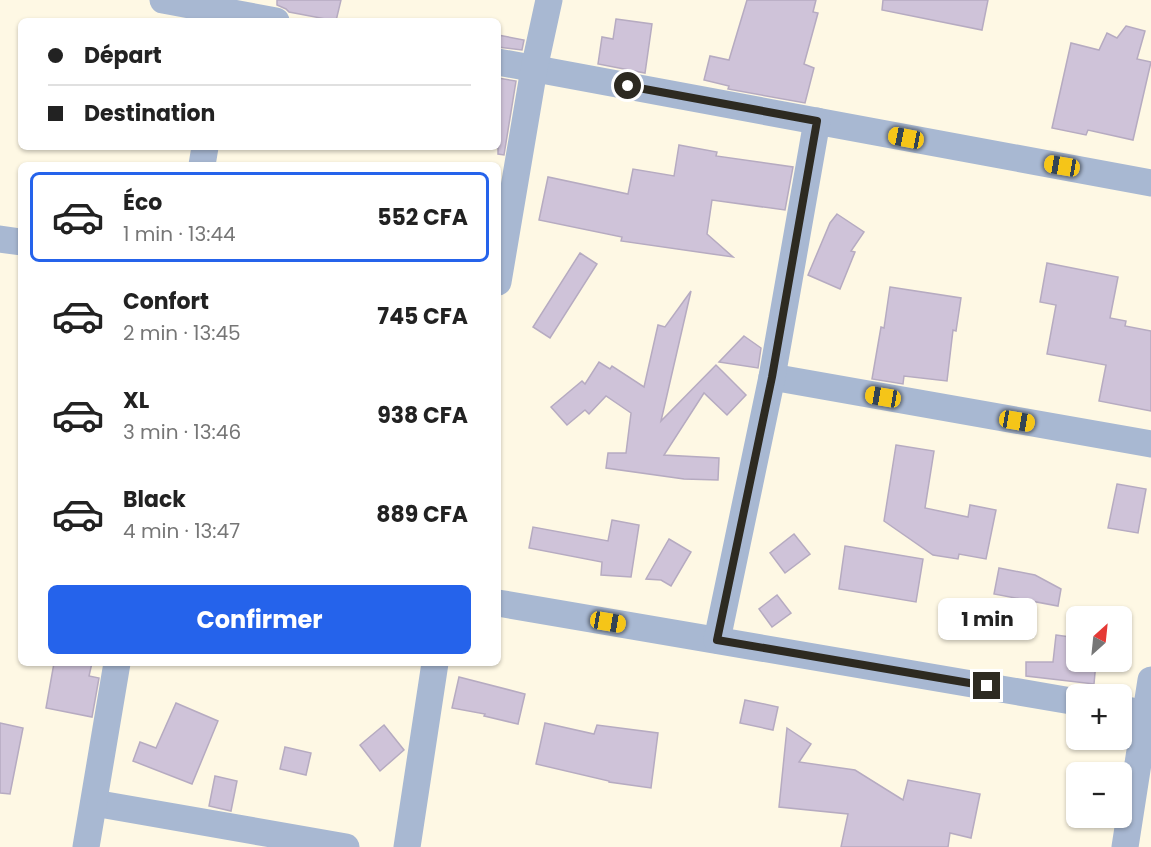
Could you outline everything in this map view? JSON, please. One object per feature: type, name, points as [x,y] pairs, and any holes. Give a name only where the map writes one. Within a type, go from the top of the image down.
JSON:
[{"type":"street","points":[[163,0],[262,18]]},
{"type":"street","points":[[501,264],[534,69],[549,0]]},
{"type":"street","points":[[501,63],[1151,183]]},
{"type":"street","points":[[717,640],[772,377],[817,121]]},
{"type":"street","points":[[0,239],[18,242]]},
{"type":"street","points":[[772,377],[1151,444]]},
{"type":"street","points":[[501,604],[1066,700]]},
{"type":"street","points":[[86,847],[117,666]]},
{"type":"street","points":[[407,847],[435,666]]},
{"type":"street","points":[[1125,847],[1134,712],[1151,680]]},
{"type":"street","points":[[94,803],[346,847]]},
{"type":"building","points":[[277,0],[341,0],[337,18],[320,18],[289,12],[277,5]]},
{"type":"building","points":[[747,0],[816,0],[813,12],[818,13],[804,64],[814,68],[805,103],[728,89],[729,86],[704,80],[710,56],[729,60]]},
{"type":"building","points":[[883,0],[988,0],[982,30],[882,10]]},
{"type":"building","points":[[616,19],[652,24],[645,73],[598,64],[602,37],[613,39]]},
{"type":"building","points":[[1126,26],[1145,31],[1137,59],[1151,62],[1133,140],[1088,130],[1086,135],[1052,128],[1071,43],[1099,50],[1107,33],[1117,38]]},
{"type":"building","points":[[501,36],[524,40],[522,50],[501,47]]},
{"type":"building","points":[[501,78],[516,81],[504,155],[498,154],[498,150],[501,150]]},
{"type":"building","points":[[679,145],[717,152],[716,156],[793,167],[785,210],[712,200],[707,234],[733,257],[621,241],[622,237],[539,220],[548,177],[628,194],[633,169],[674,176]]},
{"type":"building","points":[[837,214],[864,232],[851,251],[855,252],[840,289],[808,275],[830,223]]},
{"type":"building","points":[[580,253],[597,264],[550,338],[533,327]]},
{"type":"building","points":[[1047,263],[1118,277],[1110,318],[1126,321],[1125,326],[1151,331],[1151,411],[1099,401],[1106,365],[1047,354],[1056,305],[1040,302]]},
{"type":"building","points":[[890,287],[961,298],[956,331],[953,330],[947,381],[904,376],[903,384],[872,379],[881,327],[884,328]]},
{"type":"building","points":[[691,291],[661,421],[716,365],[746,395],[727,415],[704,393],[664,455],[719,458],[718,480],[684,479],[606,468],[608,453],[626,453],[631,413],[606,396],[589,414],[585,410],[567,425],[551,407],[582,381],[585,384],[599,362],[610,369],[612,366],[644,387],[658,325],[665,327]]},
{"type":"building","points":[[744,336],[761,348],[758,368],[719,362]]},
{"type":"building","points":[[896,445],[934,451],[925,508],[968,517],[970,505],[996,510],[986,559],[959,554],[958,559],[933,555],[884,521]]},
{"type":"building","points":[[1117,484],[1146,489],[1138,533],[1108,528]]},
{"type":"building","points":[[612,520],[639,525],[631,577],[601,575],[602,562],[529,548],[533,527],[608,541]]},
{"type":"building","points":[[794,534],[810,554],[785,573],[770,553]]},
{"type":"building","points":[[669,539],[691,552],[671,586],[661,580],[646,579]]},
{"type":"building","points":[[845,546],[923,559],[916,602],[839,589]]},
{"type":"building","points":[[999,568],[1035,575],[1061,589],[1058,606],[994,594]]},
{"type":"building","points":[[777,595],[791,613],[772,627],[759,609]]},
{"type":"building","points":[[1056,635],[1066,636],[1066,672],[1095,672],[1094,684],[1026,676],[1026,662],[1053,662]]},
{"type":"building","points":[[53,666],[91,666],[89,676],[99,678],[92,717],[46,708]]},
{"type":"building","points":[[459,677],[525,694],[518,724],[484,716],[485,714],[452,708]]},
{"type":"building","points":[[745,700],[778,707],[773,730],[740,723]]},
{"type":"building","points":[[176,703],[218,721],[192,784],[133,761],[140,742],[156,748]]},
{"type":"building","points":[[0,723],[23,728],[10,794],[0,793]]},
{"type":"building","points":[[545,723],[594,734],[597,725],[658,733],[651,788],[609,782],[536,764]]},
{"type":"building","points":[[384,725],[404,750],[380,771],[360,745]]},
{"type":"building","points":[[787,728],[811,744],[799,762],[855,770],[903,800],[908,780],[980,794],[971,838],[950,833],[948,847],[841,847],[848,814],[779,807]]},
{"type":"building","points":[[285,747],[311,753],[306,775],[280,769]]},
{"type":"building","points":[[215,776],[237,781],[231,811],[209,806]]},
{"type":"route","points":[[628,86],[817,121],[772,377],[717,640],[987,686]]}]
